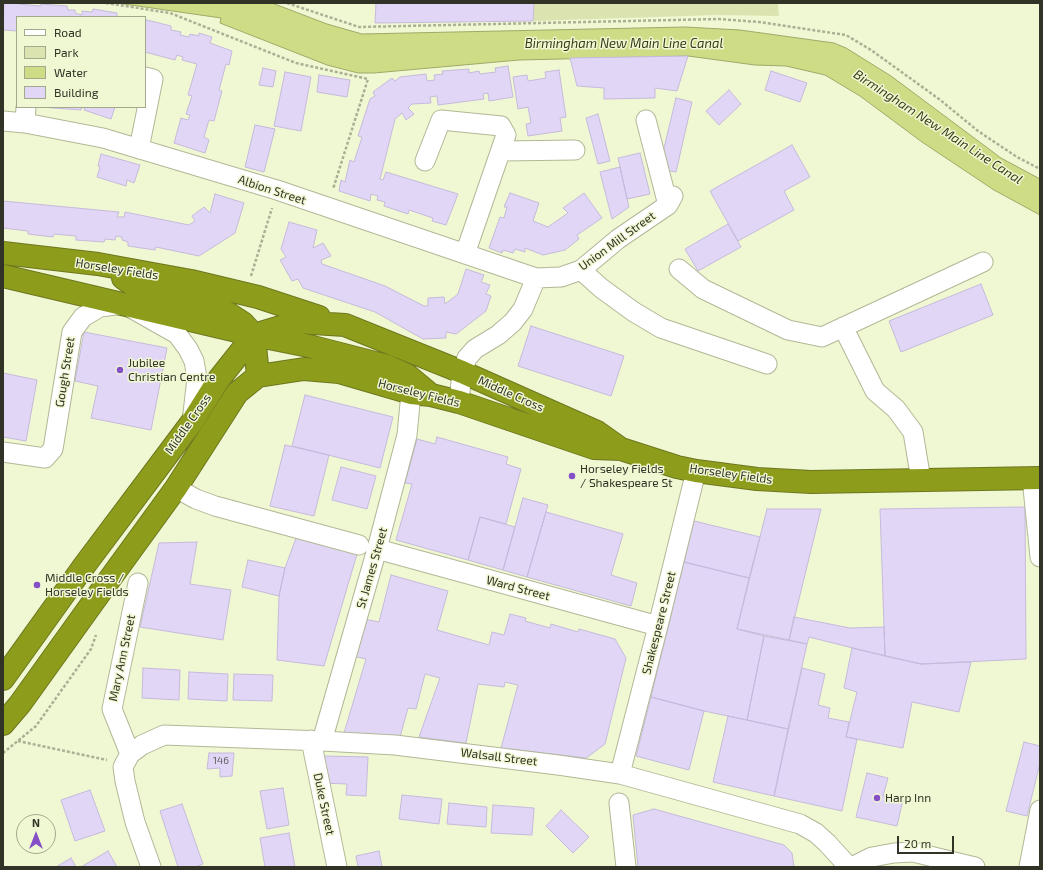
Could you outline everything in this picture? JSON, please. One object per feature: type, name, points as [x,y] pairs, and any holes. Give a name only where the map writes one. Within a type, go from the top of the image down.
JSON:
[{"type":"highway","name":"Horseley Fields","points":[[3,253],[98,264],[191,281],[245,293],[345,325]]},
{"type":"highway","points":[[98,264],[132,284],[226,312],[243,323],[254,335],[258,376]]},
{"type":"highway","points":[[3,276],[254,335],[309,346],[387,366],[407,375],[421,394]]},
{"type":"highway","name":"Middle Cross","points":[[3,679],[89,560],[192,422],[219,379],[254,335],[298,322],[345,325],[462,372],[597,432],[621,449]]},
{"type":"highway","name":"Middle Cross","points":[[3,724],[20,704],[176,488],[237,394],[258,376],[304,369],[340,372]]},
{"type":"highway","name":"Horseley Fields","points":[[340,372],[421,394],[458,402],[594,448],[621,449],[677,467],[696,471],[757,479],[811,482],[1036,478]]},
{"type":"street","points":[[139,149],[152,79],[146,77]]},
{"type":"street","name":"Albion Street","points":[[3,121],[25,115],[277,190],[536,278]]},
{"type":"street","points":[[425,161],[441,120],[501,126],[506,135],[465,254]]},
{"type":"street","name":"Union Mill Street","points":[[536,278],[561,277],[581,270],[618,239],[670,201],[646,120]]},
{"type":"street","points":[[501,151],[575,150]]},
{"type":"street","points":[[680,269],[703,289],[788,330],[822,337],[982,262]]},
{"type":"street","points":[[581,270],[628,308],[661,328],[767,364]]},
{"type":"street","points":[[458,402],[462,372],[467,358],[475,349],[498,335],[513,322],[524,309],[536,278]]},
{"type":"street","points":[[124,304],[177,334],[188,349],[194,361],[197,378],[192,422]]},
{"type":"street","name":"Gough Street","points":[[3,452],[45,458],[53,449],[72,332],[83,317],[100,307],[124,304]]},
{"type":"street","points":[[843,327],[875,391],[896,409],[913,432],[921,480]]},
{"type":"street","name":"St James Street","points":[[316,740],[377,549],[407,435],[421,394]]},
{"type":"street","name":"Shakespeare Street","points":[[620,774],[696,471]]},
{"type":"street","points":[[1036,478],[1040,557]]},
{"type":"street","points":[[176,488],[196,499],[215,506],[358,544]]},
{"type":"street","name":"Ward Street","points":[[377,549],[658,626]]},
{"type":"street","name":"Mary Ann Street","points":[[127,758],[112,709],[138,583]]},
{"type":"street","name":"Walsall Street","points":[[127,758],[142,745],[164,735],[316,740],[396,745],[558,764],[620,774],[800,824],[816,833],[850,867]]},
{"type":"street","name":"Duke Street","points":[[316,740],[337,867]]},
{"type":"street","points":[[127,758],[123,767],[125,780],[135,822],[151,867]]},
{"type":"street","points":[[619,802],[626,867]]},
{"type":"street","points":[[1029,867],[1040,810]]},
{"type":"street","points":[[850,867],[872,858],[894,853],[913,852],[975,867]]},
{"type":"path","points":[[106,3],[170,13],[296,63],[368,79],[327,208]]},
{"type":"path","points":[[287,3],[359,27],[719,19],[759,22],[846,36],[872,50],[933,94],[978,131],[1017,157],[1040,169]]},
{"type":"path","points":[[245,293],[277,190]]},
{"type":"path","points":[[3,753],[36,726],[91,649],[97,634]]},
{"type":"path","points":[[17,741],[127,758]]},
{"type":"green space","points":[[534,3],[778,3],[779,16],[717,15],[533,21]]},
{"type":"water","name":"Birmingham New Main Line Canal","points":[[117,3],[272,3],[327,24],[362,34],[685,27],[740,30],[834,43],[846,48],[891,76],[1001,158],[1040,179],[1040,215],[994,190],[922,142],[860,96],[825,75],[786,66],[755,65],[688,56],[519,60],[374,73],[358,73],[327,65],[220,23],[221,18]]},
{"type":"building","points":[[4,3],[41,6],[41,4],[67,6],[68,10],[75,10],[75,13],[82,15],[82,11],[92,12],[93,9],[117,13],[117,16],[16,16],[16,31],[3,30]]},
{"type":"building","points":[[376,3],[534,3],[533,21],[375,23]]},
{"type":"building","points":[[147,20],[171,26],[171,30],[181,32],[180,35],[189,37],[190,34],[199,36],[199,33],[212,37],[210,43],[232,51],[229,65],[226,64],[219,90],[222,91],[214,121],[209,120],[204,137],[209,140],[205,153],[174,143],[181,118],[188,120],[190,115],[186,114],[192,96],[188,95],[197,64],[182,60],[183,57],[177,55],[175,60],[146,52]]},
{"type":"building","points":[[688,56],[677,91],[655,88],[655,98],[604,99],[604,88],[577,86],[570,58]]},
{"type":"building","points":[[508,66],[513,97],[489,101],[488,93],[483,94],[484,99],[438,105],[437,96],[430,97],[431,103],[412,104],[408,108],[414,114],[406,120],[402,113],[395,119],[380,179],[383,180],[386,172],[458,194],[446,225],[432,221],[433,218],[409,210],[408,214],[384,206],[385,202],[377,200],[378,196],[371,194],[370,201],[339,191],[341,180],[345,182],[350,160],[354,162],[362,137],[358,136],[370,99],[375,96],[373,92],[392,78],[395,81],[400,77],[426,74],[427,81],[435,80],[434,75],[443,74],[442,71],[469,69],[469,73],[479,71],[480,74],[496,72],[495,68]]},
{"type":"building","points":[[263,68],[276,71],[273,87],[259,85]]},
{"type":"building","points":[[559,70],[566,117],[560,118],[562,131],[528,136],[526,124],[531,123],[528,107],[518,109],[513,77],[527,75],[528,81],[546,78],[545,72]]},
{"type":"building","points":[[771,71],[807,83],[800,102],[765,90]]},
{"type":"building","points":[[285,72],[311,77],[301,131],[274,126]]},
{"type":"building","points":[[319,75],[350,80],[347,97],[317,92]]},
{"type":"building","points":[[729,90],[741,104],[719,125],[706,111]]},
{"type":"building","points":[[676,98],[692,102],[676,172],[659,169]]},
{"type":"building","points":[[54,108],[82,108],[81,110]]},
{"type":"building","points":[[85,108],[115,108],[111,119],[84,110]]},
{"type":"building","points":[[598,114],[610,161],[598,164],[586,118]]},
{"type":"building","points":[[255,125],[275,129],[264,172],[245,167]]},
{"type":"building","points":[[792,145],[810,177],[784,191],[794,210],[738,241],[710,191]]},
{"type":"building","points":[[640,153],[650,194],[627,199],[618,158]]},
{"type":"building","points":[[101,154],[140,165],[134,183],[127,180],[126,186],[97,177],[100,167],[98,166]]},
{"type":"building","points":[[620,167],[629,207],[612,219],[600,172]]},
{"type":"building","points":[[510,193],[539,203],[533,221],[548,227],[568,213],[563,208],[584,193],[602,218],[577,235],[579,239],[565,250],[543,255],[525,248],[525,252],[515,249],[513,253],[503,250],[502,253],[489,248],[500,217],[504,218],[507,207],[504,207]]},
{"type":"building","points":[[215,194],[244,203],[235,233],[199,256],[156,247],[155,250],[128,246],[128,242],[122,240],[122,237],[116,236],[115,240],[105,239],[104,242],[76,240],[76,236],[54,234],[53,237],[28,234],[28,231],[3,228],[3,201],[119,212],[117,217],[124,217],[125,212],[189,225],[195,221],[192,216],[204,207],[210,213]]},
{"type":"building","points":[[289,222],[317,230],[313,248],[323,243],[331,256],[321,260],[322,264],[385,286],[424,306],[428,306],[428,298],[444,297],[445,304],[458,294],[466,269],[484,275],[481,282],[490,285],[486,294],[491,296],[486,311],[456,334],[446,332],[446,338],[423,339],[375,312],[303,288],[298,279],[292,281],[280,260],[286,257],[281,249]]},
{"type":"building","points":[[728,224],[741,247],[698,271],[685,249]]},
{"type":"building","points":[[981,284],[993,315],[901,352],[889,321]]},
{"type":"building","points":[[531,326],[624,356],[611,396],[518,366]]},
{"type":"building","name":"Jubilee Christian Centre","points":[[84,332],[167,348],[151,430],[91,418],[98,386],[75,381]]},
{"type":"building","points":[[3,373],[37,380],[26,441],[3,437]]},
{"type":"building","points":[[305,395],[393,417],[380,468],[292,446]]},
{"type":"building","points":[[437,437],[508,457],[506,464],[521,469],[506,524],[480,517],[468,560],[396,540],[412,484],[405,483],[417,439],[435,444]]},
{"type":"building","points":[[285,445],[329,455],[314,516],[270,506]]},
{"type":"building","points":[[341,467],[376,476],[367,509],[332,500]]},
{"type":"building","points":[[523,498],[548,505],[527,577],[503,570]]},
{"type":"building","points":[[1025,507],[1026,659],[921,664],[885,656],[880,509]]},
{"type":"building","points":[[767,509],[821,509],[789,640],[737,629]]},
{"type":"building","points":[[546,512],[623,534],[611,575],[637,583],[631,606],[527,577]]},
{"type":"building","points":[[480,517],[515,527],[503,570],[468,560]]},
{"type":"building","points":[[694,521],[760,537],[749,578],[684,562]]},
{"type":"building","points":[[296,538],[357,554],[324,666],[277,660],[279,596],[285,568]]},
{"type":"building","points":[[197,542],[190,584],[231,590],[223,640],[140,627],[159,543]]},
{"type":"building","points":[[248,560],[285,568],[279,596],[242,587]]},
{"type":"building","points":[[684,562],[749,578],[737,629],[764,636],[747,720],[704,711],[651,697]]},
{"type":"building","points":[[391,575],[448,591],[437,630],[489,645],[492,632],[504,635],[510,614],[526,618],[525,621],[550,628],[551,624],[578,632],[579,629],[615,639],[626,658],[605,744],[586,758],[501,748],[518,685],[505,682],[504,687],[478,684],[466,743],[419,737],[440,678],[425,674],[416,709],[408,708],[400,737],[344,733],[366,659],[353,656],[364,619],[379,622]]},
{"type":"building","points":[[794,617],[850,628],[884,627],[885,656],[809,637],[807,644],[789,640]]},
{"type":"building","points":[[764,636],[807,644],[788,729],[747,720]]},
{"type":"building","points":[[852,648],[921,664],[971,662],[959,712],[912,702],[903,748],[846,737],[857,692],[844,688]]},
{"type":"building","points":[[143,668],[180,670],[179,700],[142,698]]},
{"type":"building","points":[[802,668],[825,674],[818,705],[830,708],[828,718],[849,722],[846,737],[857,739],[842,811],[774,796]]},
{"type":"building","points":[[189,672],[228,674],[227,701],[188,699]]},
{"type":"building","points":[[234,674],[273,675],[272,701],[233,700]]},
{"type":"building","points":[[651,697],[704,711],[689,770],[636,756]]},
{"type":"building","points":[[728,716],[788,729],[774,796],[713,782]]},
{"type":"building","points":[[1024,742],[1040,746],[1040,763],[1027,816],[1006,811]]},
{"type":"building","points":[[209,753],[234,753],[232,776],[220,777],[220,768],[207,769]]},
{"type":"building","points":[[323,756],[368,757],[366,796],[346,795],[347,784],[322,783]]},
{"type":"building","name":"Harp Inn","points":[[867,773],[888,778],[883,796],[903,800],[897,826],[856,817]]},
{"type":"building","points":[[283,788],[289,825],[267,829],[260,791]]},
{"type":"building","points":[[90,790],[105,831],[75,841],[61,800]]},
{"type":"building","points":[[402,795],[442,799],[439,824],[399,819]]},
{"type":"building","points":[[449,803],[487,807],[486,827],[447,824]]},
{"type":"building","points":[[182,804],[203,864],[195,867],[178,867],[160,811]]},
{"type":"building","points":[[493,805],[534,808],[532,835],[491,833]]},
{"type":"building","points":[[654,809],[784,845],[792,853],[794,867],[638,867],[633,815]]},
{"type":"building","points":[[561,810],[589,837],[573,853],[546,826]]},
{"type":"building","points":[[289,833],[295,867],[265,867],[260,838]]},
{"type":"building","points":[[108,851],[117,867],[81,867]]},
{"type":"building","points":[[379,851],[382,867],[358,867],[356,856]]},
{"type":"building","points":[[71,858],[76,867],[56,867]]},
{"type":"place","name":"Jubilee Christian Centre","points":[[120,370]]},
{"type":"place","name":"Horseley Fields / Shakespeare St","points":[[572,476]]},
{"type":"place","name":"Middle Cross / Horseley Fields","points":[[37,585]]},
{"type":"place","name":"Harp Inn","points":[[877,798]]}]
